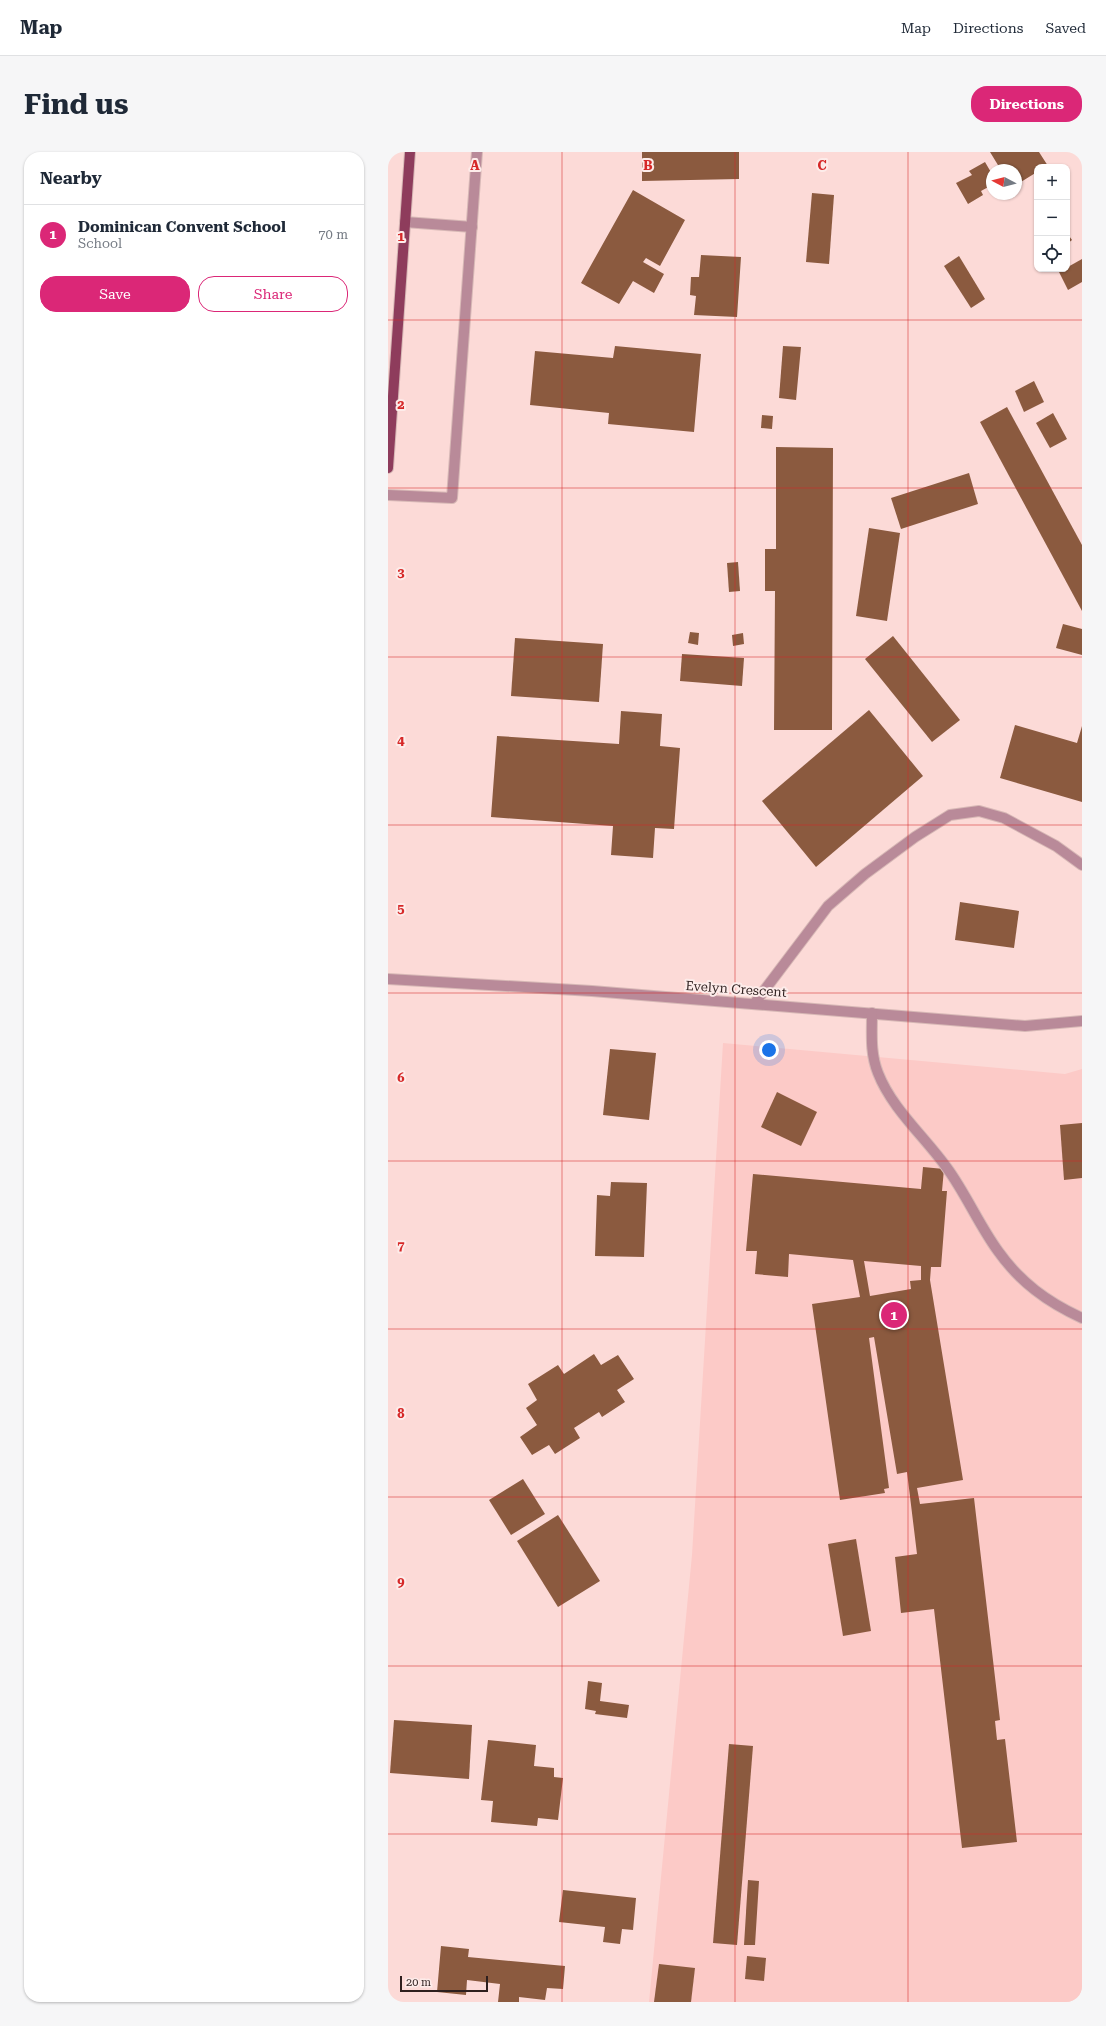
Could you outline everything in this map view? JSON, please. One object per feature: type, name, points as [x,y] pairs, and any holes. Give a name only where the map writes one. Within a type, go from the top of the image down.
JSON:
[{"type":"main road","points":[[388,468],[410,152]]},
{"type":"street","points":[[388,495],[452,498],[477,152]]},
{"type":"street","points":[[405,222],[472,226]]},
{"type":"street","points":[[754,1004],[828,906],[865,874],[915,837],[950,815],[979,811],[1004,818],[1056,846],[1082,865]]},
{"type":"street","name":"Evelyn Crescent","points":[[388,979],[592,991],[1025,1026],[1082,1021]]},
{"type":"street","points":[[872,1013],[871,1047],[873,1059],[878,1074],[894,1101],[948,1169],[1003,1257],[1027,1285],[1056,1306],[1082,1318]]},
{"type":"shaded area","points":[[723,1043],[1065,1074],[1082,1069],[1082,2002],[649,2002],[692,1555]]},
{"type":"building","points":[[642,152],[739,152],[739,179],[642,181]]},
{"type":"building","points":[[990,152],[1039,152],[1047,164],[1034,164],[1034,174],[1022,181],[1022,164],[997,164]]},
{"type":"building","points":[[985,162],[986,164],[986,188],[981,191],[983,195],[968,204],[956,183],[972,175],[969,171]]},
{"type":"building","points":[[633,190],[685,220],[660,266],[646,258],[643,262],[664,274],[654,293],[633,281],[619,304],[581,283]]},
{"type":"building","points":[[812,193],[834,195],[829,264],[806,262]]},
{"type":"building","points":[[701,255],[741,257],[737,317],[694,315],[696,296],[690,295],[691,277],[699,277]]},
{"type":"building","points":[[959,256],[985,299],[971,308],[944,266]]},
{"type":"building","points":[[1082,259],[1082,282],[1068,290],[1059,272],[1070,272],[1070,266]]},
{"type":"building","points":[[615,346],[701,354],[694,432],[608,424],[609,413],[530,405],[535,351],[613,358]]},
{"type":"building","points":[[783,346],[801,347],[796,400],[779,398]]},
{"type":"building","points":[[1034,381],[1044,402],[1024,412],[1015,391]]},
{"type":"building","points":[[1007,407],[1082,545],[1082,611],[980,422]]},
{"type":"building","points":[[1053,413],[1067,439],[1050,448],[1036,423]]},
{"type":"building","points":[[762,415],[773,416],[772,429],[761,428]]},
{"type":"building","points":[[776,447],[833,448],[832,730],[774,730],[775,591],[765,591],[765,549],[776,549]]},
{"type":"building","points":[[969,473],[978,504],[901,529],[891,498]]},
{"type":"building","points":[[869,528],[900,533],[887,621],[856,616]]},
{"type":"building","points":[[738,562],[740,591],[729,592],[727,563]]},
{"type":"building","points":[[1063,624],[1082,629],[1082,655],[1056,648]]},
{"type":"building","points":[[690,632],[699,633],[698,645],[688,643]]},
{"type":"building","points":[[743,633],[744,644],[733,646],[732,635]]},
{"type":"building","points":[[893,636],[960,720],[932,742],[865,659]]},
{"type":"building","points":[[515,638],[603,644],[599,702],[511,696]]},
{"type":"building","points":[[682,654],[744,658],[742,686],[680,681]]},
{"type":"building","points":[[869,710],[923,776],[816,867],[762,801]]},
{"type":"building","points":[[621,711],[662,714],[660,746],[680,748],[674,829],[655,828],[653,858],[611,855],[613,826],[491,817],[497,736],[619,744]]},
{"type":"building","points":[[1015,725],[1077,743],[1082,726],[1082,802],[1000,778]]},
{"type":"building","points":[[960,902],[1019,911],[1014,948],[955,940]]},
{"type":"building","points":[[610,1049],[656,1053],[649,1120],[603,1115]]},
{"type":"building","points":[[777,1092],[817,1112],[801,1146],[761,1127]]},
{"type":"building","points":[[1082,1123],[1082,1178],[1064,1180],[1060,1125]]},
{"type":"building","points":[[923,1167],[944,1169],[942,1191],[947,1191],[941,1267],[931,1267],[930,1280],[963,1480],[917,1488],[920,1504],[974,1498],[1000,1720],[995,1721],[997,1740],[1005,1739],[1017,1842],[962,1848],[934,1609],[901,1613],[895,1557],[917,1554],[907,1472],[897,1474],[874,1337],[869,1338],[889,1488],[884,1489],[885,1493],[840,1500],[812,1304],[860,1297],[853,1260],[789,1254],[788,1277],[755,1274],[757,1251],[746,1251],[753,1174],[921,1189]],"holes":[[[864,1261],[921,1266],[921,1280],[910,1281],[911,1289],[870,1296]]]},
{"type":"building","points":[[611,1182],[647,1183],[644,1257],[595,1256],[597,1195],[610,1196]]},
{"type":"building","points":[[594,1354],[601,1365],[618,1355],[634,1379],[617,1390],[625,1402],[602,1417],[599,1412],[574,1428],[580,1438],[555,1454],[549,1445],[532,1455],[520,1437],[537,1425],[526,1408],[537,1400],[528,1384],[558,1365],[564,1374]]},
{"type":"building","points":[[523,1479],[545,1514],[511,1535],[489,1500]]},
{"type":"building","points":[[558,1515],[600,1581],[558,1607],[517,1541]]},
{"type":"building","points":[[856,1539],[871,1631],[843,1636],[828,1544]]},
{"type":"building","points":[[588,1681],[602,1683],[600,1701],[629,1705],[627,1718],[595,1714],[596,1711],[585,1709]]},
{"type":"building","points":[[394,1720],[472,1725],[469,1779],[390,1773]]},
{"type":"building","points":[[488,1740],[536,1745],[534,1766],[554,1768],[554,1777],[563,1778],[558,1820],[538,1818],[537,1826],[491,1822],[493,1801],[481,1800]]},
{"type":"building","points":[[729,1744],[753,1746],[737,1945],[713,1943]]},
{"type":"building","points":[[748,1880],[759,1881],[755,1945],[744,1945]]},
{"type":"building","points":[[563,1890],[636,1898],[633,1930],[622,1929],[620,1944],[603,1942],[605,1927],[559,1922]]},
{"type":"building","points":[[441,1946],[469,1949],[468,1957],[565,1966],[563,1989],[547,1988],[545,2000],[519,1997],[519,2002],[498,2002],[500,1984],[467,1980],[466,1995],[437,1992]]},
{"type":"building","points":[[747,1956],[766,1958],[764,1981],[745,1979]]},
{"type":"building","points":[[659,1964],[695,1968],[691,2002],[654,2002]]},
{"type":"place","name":"Dominican Convent School","points":[[894,1315]]}]
